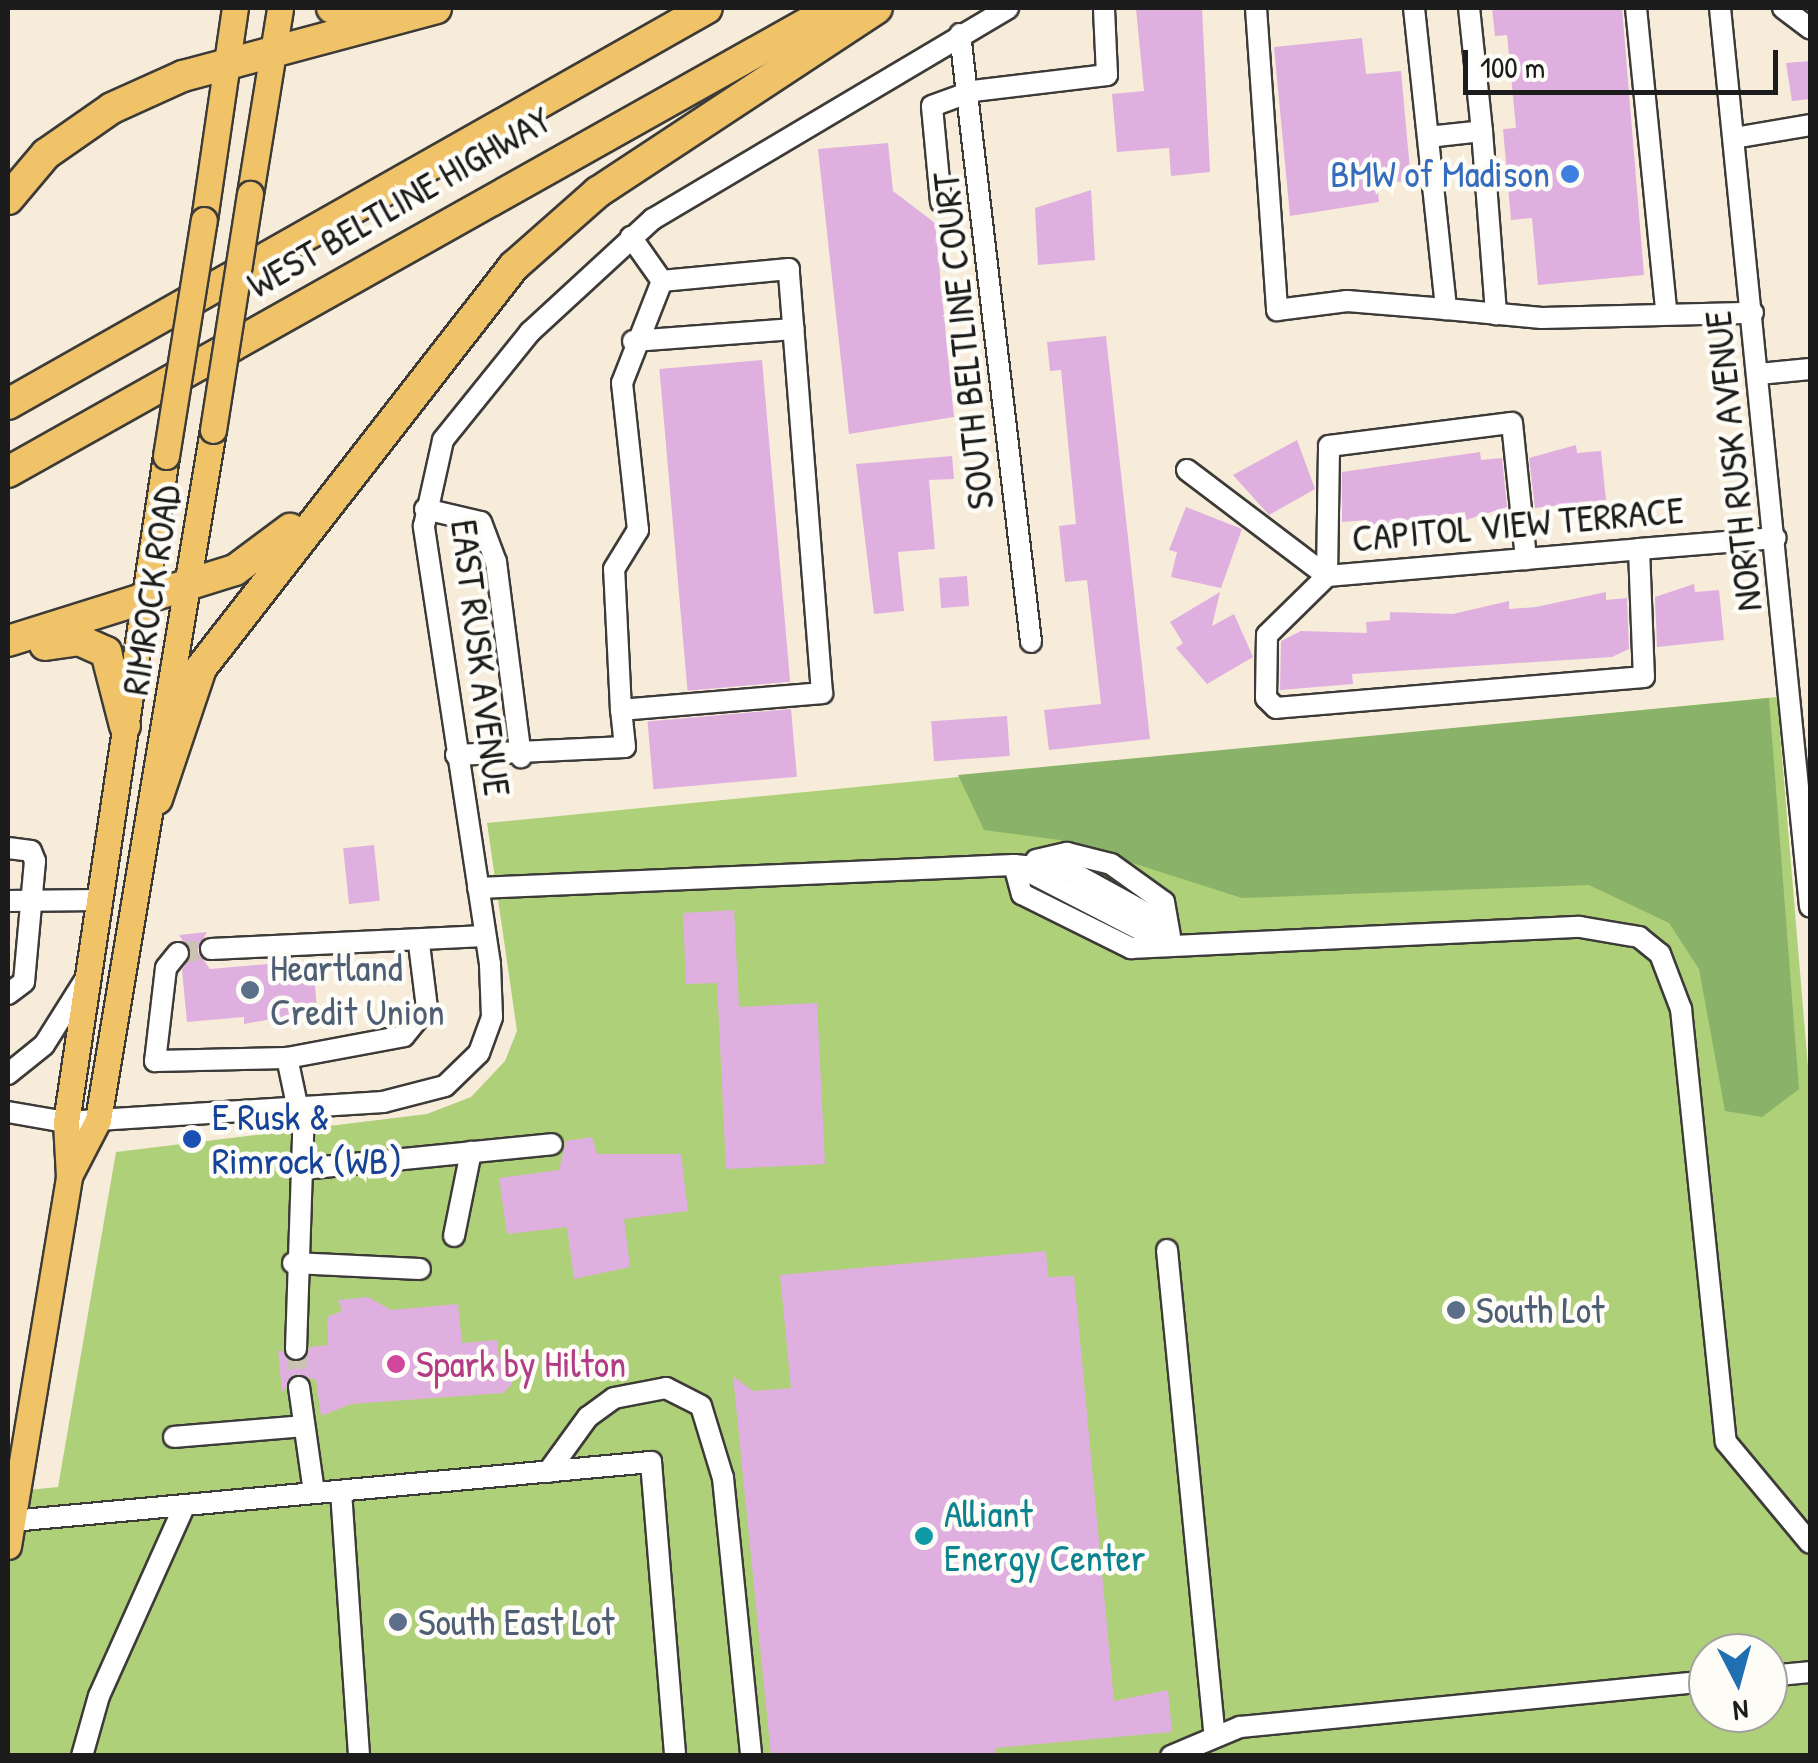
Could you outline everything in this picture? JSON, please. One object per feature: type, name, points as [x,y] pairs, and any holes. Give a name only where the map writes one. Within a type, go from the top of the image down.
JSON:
[{"type":"highway","points":[[332,8],[428,10]]},
{"type":"highway","name":"WEST BELTLINE HIGHWAY","points":[[8,404],[707,8]]},
{"type":"highway","name":"WEST BELTLINE HIGHWAY","points":[[8,472],[834,8]]},
{"type":"highway","points":[[157,799],[201,668],[346,475],[494,288],[583,204],[877,8]]},
{"type":"highway","points":[[8,199],[84,123],[226,65],[428,10]]},
{"type":"highway","points":[[8,641],[145,603],[270,547],[346,475]]},
{"type":"highway","points":[[8,652],[96,645],[116,668],[125,726]]},
{"type":"main road","name":"RIMROCK ROAD","points":[[10,1534],[70,1176],[66,1122],[235,8]]},
{"type":"main road","name":"RIMROCK ROAD","points":[[70,1176],[98,1120],[157,799],[280,8]]},
{"type":"street","name":"EAST RUSK AVENUE","points":[[8,1112],[66,1122],[415,1098],[463,1070],[492,1017],[486,936],[456,754],[425,509],[454,421],[631,237],[1008,8]]},
{"type":"street","points":[[941,202],[932,106],[972,91],[1107,75],[1104,8]]},
{"type":"street","points":[[1280,8],[1256,9],[1277,310],[1348,301],[1496,314],[1752,312]]},
{"type":"street","points":[[1414,8],[1446,309]]},
{"type":"street","points":[[1469,8],[1496,314]]},
{"type":"street","points":[[1636,8],[1666,310]]},
{"type":"street","name":"NORTH RUSK AVENUE","points":[[1720,8],[1776,538],[1802,692],[1810,908]]},
{"type":"street","points":[[1784,8],[1810,28]]},
{"type":"street","name":"SOUTH BELTLINE COURT","points":[[960,34],[972,91],[1030,642]]},
{"type":"street","points":[[1734,138],[1810,125]]},
{"type":"street","points":[[1428,138],[1482,131]]},
{"type":"street","points":[[631,237],[662,281]]},
{"type":"street","points":[[621,710],[822,693],[789,269],[662,281]]},
{"type":"street","points":[[456,754],[521,757],[625,747],[614,570],[638,530],[622,383],[633,341],[662,281]]},
{"type":"street","points":[[633,341],[794,329]]},
{"type":"street","points":[[1759,374],[1810,369]]},
{"type":"street","points":[[1526,559],[1512,423],[1329,446],[1327,576],[1264,643],[1266,698],[1276,708],[1644,677],[1639,550]]},
{"type":"street","points":[[1187,470],[1327,576]]},
{"type":"street","points":[[425,509],[480,522],[496,562],[521,757]]},
{"type":"street","name":"CAPITOL VIEW TERRACE","points":[[1327,576],[1776,538]]},
{"type":"street","points":[[8,848],[31,851],[24,982],[8,994]]},
{"type":"street","points":[[478,888],[1014,865],[1067,853],[1110,864],[1164,902],[1172,945]]},
{"type":"street","points":[[1014,865],[1172,945],[1580,928],[1639,937],[1660,954],[1681,1010],[1726,1442],[1810,1543]]},
{"type":"street","points":[[8,902],[100,900]]},
{"type":"street","points":[[211,950],[316,939],[418,944],[486,936]]},
{"type":"street","points":[[178,952],[166,968],[152,1040],[161,1068],[287,1058],[404,1036],[427,1008],[418,944]]},
{"type":"street","points":[[8,1074],[44,1045],[89,973]]},
{"type":"street","points":[[287,1058],[300,1108],[303,1169],[293,1263],[296,1349]]},
{"type":"street","points":[[303,1169],[552,1144]]},
{"type":"street","points":[[454,1236],[471,1152]]},
{"type":"street","points":[[1168,1250],[1214,1732]]},
{"type":"street","points":[[293,1263],[420,1269]]},
{"type":"street","points":[[298,1387],[314,1493]]},
{"type":"street","points":[[548,1472],[588,1417],[614,1398],[666,1388],[702,1406],[722,1478],[751,1756]]},
{"type":"street","points":[[174,1438],[304,1426]]},
{"type":"street","points":[[10,1534],[185,1505],[651,1462],[675,1756]]},
{"type":"street","points":[[340,1491],[359,1756]]},
{"type":"street","points":[[82,1756],[95,1705],[185,1505]]},
{"type":"street","points":[[1170,1756],[1214,1732],[1688,1683]]},
{"type":"green space","name":"Alliant Energy Center","points":[[1777,697],[1810,1091],[1810,1755],[8,1755],[8,1492],[58,1487],[116,1152],[427,1114],[471,1097],[505,1061],[517,1031],[487,823]]},
{"type":"green space","points":[[1769,698],[1799,1089],[1762,1117],[1725,1111],[1699,969],[1669,923],[1589,885],[1242,898],[1060,840],[984,830],[958,775]]},
{"type":"building","points":[[1136,8],[1202,8],[1210,172],[1171,176],[1169,148],[1117,152],[1112,94],[1144,91]]},
{"type":"building","name":"BMW of Madison","points":[[1492,8],[1622,8],[1644,275],[1538,285],[1532,218],[1511,220],[1503,129],[1516,128],[1507,35],[1495,36]]},
{"type":"building","points":[[1362,38],[1366,74],[1401,71],[1411,181],[1377,183],[1379,202],[1290,216],[1274,47]]},
{"type":"building","points":[[1810,61],[1810,99],[1792,101],[1786,63]]},
{"type":"building","points":[[888,143],[893,191],[935,223],[954,417],[849,434],[818,149]]},
{"type":"building","points":[[1091,190],[1095,260],[1038,265],[1035,208]]},
{"type":"building","points":[[1106,336],[1150,739],[1049,750],[1044,710],[1101,704],[1087,580],[1065,582],[1059,526],[1076,524],[1061,370],[1050,371],[1047,342]]},
{"type":"building","points":[[762,360],[790,682],[688,691],[659,369]]},
{"type":"building","points":[[1297,440],[1315,489],[1269,515],[1233,475]]},
{"type":"building","points":[[1576,445],[1577,453],[1601,451],[1606,500],[1535,508],[1529,458]]},
{"type":"building","points":[[1480,452],[1481,460],[1502,458],[1507,507],[1466,520],[1465,512],[1367,528],[1367,520],[1342,522],[1342,472]]},
{"type":"building","points":[[952,456],[954,479],[929,480],[935,549],[898,552],[904,611],[874,614],[856,464]]},
{"type":"building","points":[[1186,507],[1242,529],[1221,588],[1171,577],[1177,552],[1169,550]]},
{"type":"building","points":[[967,576],[969,606],[941,608],[939,578]]},
{"type":"building","points":[[1694,584],[1695,592],[1719,590],[1724,640],[1657,647],[1655,597]]},
{"type":"building","points":[[1220,592],[1212,626],[1234,614],[1253,657],[1207,684],[1176,648],[1183,643],[1170,622]]},
{"type":"building","points":[[1606,592],[1606,600],[1627,598],[1629,649],[1612,657],[1352,674],[1353,684],[1280,690],[1281,641],[1301,631],[1367,633],[1366,622],[1390,620],[1390,612],[1453,614],[1509,601],[1509,609],[1536,607]]},
{"type":"building","points":[[791,709],[797,777],[653,789],[648,722]]},
{"type":"building","points":[[1007,716],[1010,756],[934,761],[931,721]]},
{"type":"building","points":[[374,845],[380,901],[349,904],[343,848]]},
{"type":"building","points":[[734,910],[739,1007],[817,1003],[825,1164],[726,1169],[717,983],[686,984],[683,913]]},
{"type":"building","name":"Heartland Credit Union","points":[[207,932],[197,951],[210,969],[313,960],[317,1011],[244,1024],[244,1017],[187,1022],[182,970],[192,954],[179,935]]},
{"type":"building","points":[[592,1137],[597,1154],[681,1154],[688,1211],[624,1219],[630,1267],[574,1279],[567,1227],[507,1234],[499,1178],[559,1170],[566,1141]]},
{"type":"building","name":"Alliant Energy Center","points":[[1046,1251],[1048,1277],[1074,1276],[1114,1701],[1168,1690],[1172,1732],[995,1748],[996,1756],[771,1756],[733,1376],[753,1391],[791,1388],[780,1275]]},
{"type":"building","name":"Spark by Hilton","points":[[368,1297],[391,1310],[458,1304],[462,1343],[497,1340],[499,1358],[511,1356],[512,1384],[503,1393],[351,1404],[321,1416],[316,1380],[296,1374],[282,1393],[278,1350],[303,1361],[310,1347],[328,1345],[327,1317],[342,1311],[338,1300]]},
{"type":"tunnel","points":[[178,953],[211,949]]},
{"type":"tunnel","points":[[296,1349],[299,1387]]},
{"type":"place","name":"BMW of Madison","points":[[1570,174]]},
{"type":"place","name":"Heartland Credit Union","points":[[250,990]]},
{"type":"place","name":"E Rusk & Rimrock (WB)","points":[[192,1139]]},
{"type":"place","name":"South Lot","points":[[1456,1310]]},
{"type":"place","name":"Spark by Hilton","points":[[396,1364]]},
{"type":"place","name":"Alliant Energy Center","points":[[924,1536]]},
{"type":"place","name":"South East Lot","points":[[398,1622]]}]
